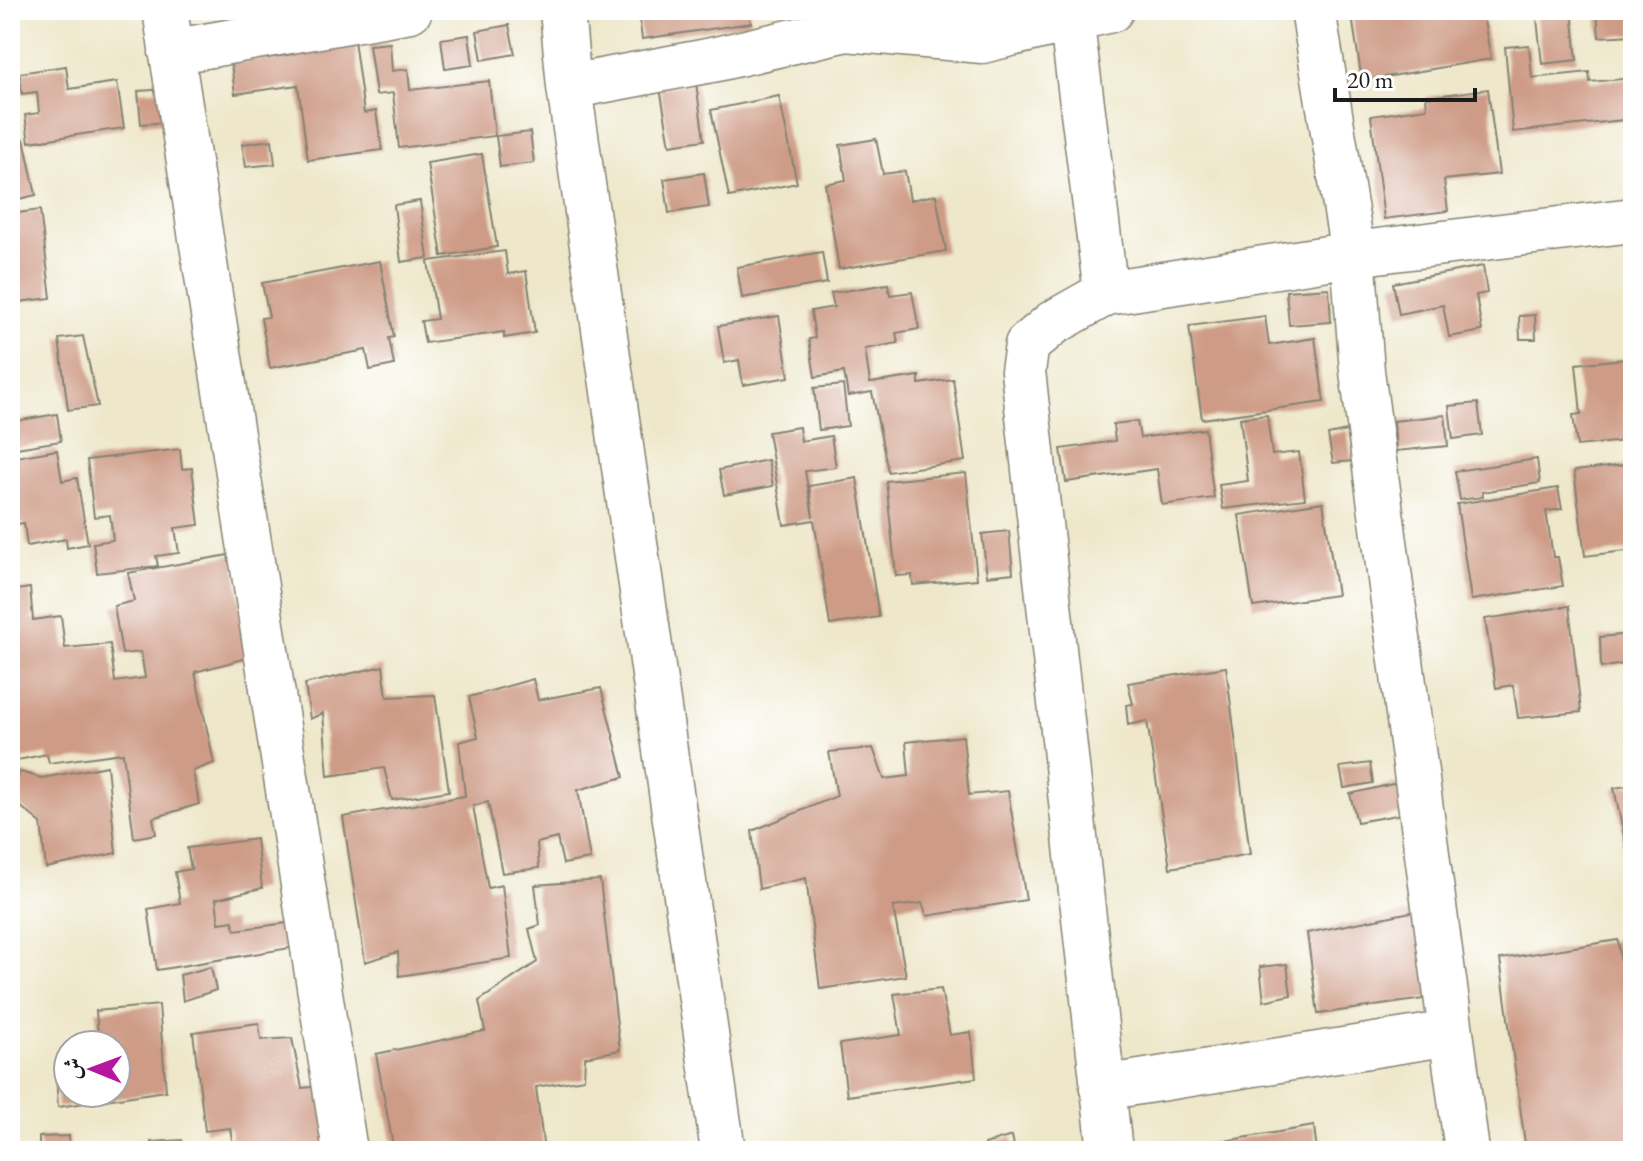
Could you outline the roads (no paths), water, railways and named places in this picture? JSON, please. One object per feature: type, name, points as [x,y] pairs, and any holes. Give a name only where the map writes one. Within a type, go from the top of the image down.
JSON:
[{"type":"street","points":[[345,1151],[168,31],[410,10]]},
{"type":"street","points":[[562,10],[569,87],[723,1151]]},
{"type":"street","points":[[1313,10],[1353,254],[1362,371],[1467,1151]]},
{"type":"street","points":[[569,87],[712,60],[846,29],[979,25],[1091,13],[1106,293]]},
{"type":"street","points":[[1110,1151],[1023,371],[1027,345],[1053,323],[1106,293],[1353,254],[1633,220]]},
{"type":"street","points":[[1102,1088],[1451,1033]]}]
